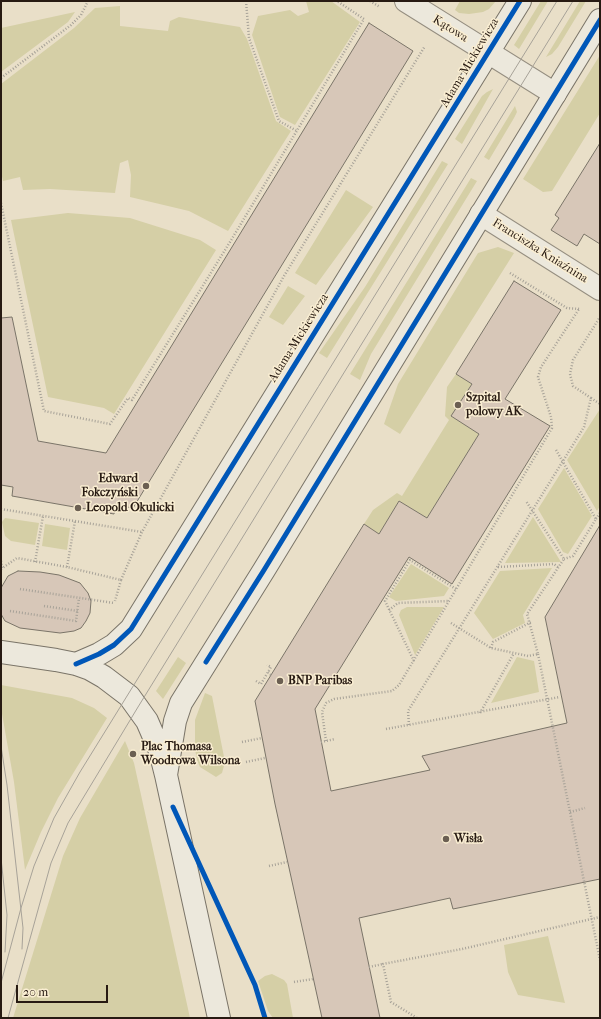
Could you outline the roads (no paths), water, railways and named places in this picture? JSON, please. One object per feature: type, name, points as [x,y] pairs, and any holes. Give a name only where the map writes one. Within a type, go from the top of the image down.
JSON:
[{"type":"street","name":"Kątowa","points":[[406,1],[555,94]]},
{"type":"street","name":"Adama Mickiewicza","points":[[76,664],[114,645],[131,629],[520,1]]},
{"type":"street","points":[[166,775],[176,721],[181,703],[600,20]]},
{"type":"street","name":"Franciszka Kniaźnina","points":[[481,214],[600,289]]},
{"type":"street","points":[[1,652],[76,664],[90,669],[117,686],[138,707],[154,735],[166,775],[219,1018]]},
{"type":"tram line","points":[[1,983],[34,866],[54,818],[80,772],[557,1]]},
{"type":"tram line","points":[[8,1018],[51,863],[68,823],[573,1]]},
{"type":"tram line","points":[[1,746],[7,785],[23,928],[22,949]]},
{"type":"tram line","points":[[1,858],[7,915],[5,952]]},
{"type":"place","name":"Szpital polowy AK","points":[[458,405]]},
{"type":"place","name":"Edward Fokczyński","points":[[146,486]]},
{"type":"place","name":"Leopold Okulicki","points":[[78,508]]},
{"type":"place","name":"BNP Paribas","points":[[280,681]]},
{"type":"place","name":"Plac Thomasa Woodrowa Wilsona","points":[[133,754]]},
{"type":"place","name":"Wisła","points":[[446,839]]}]
